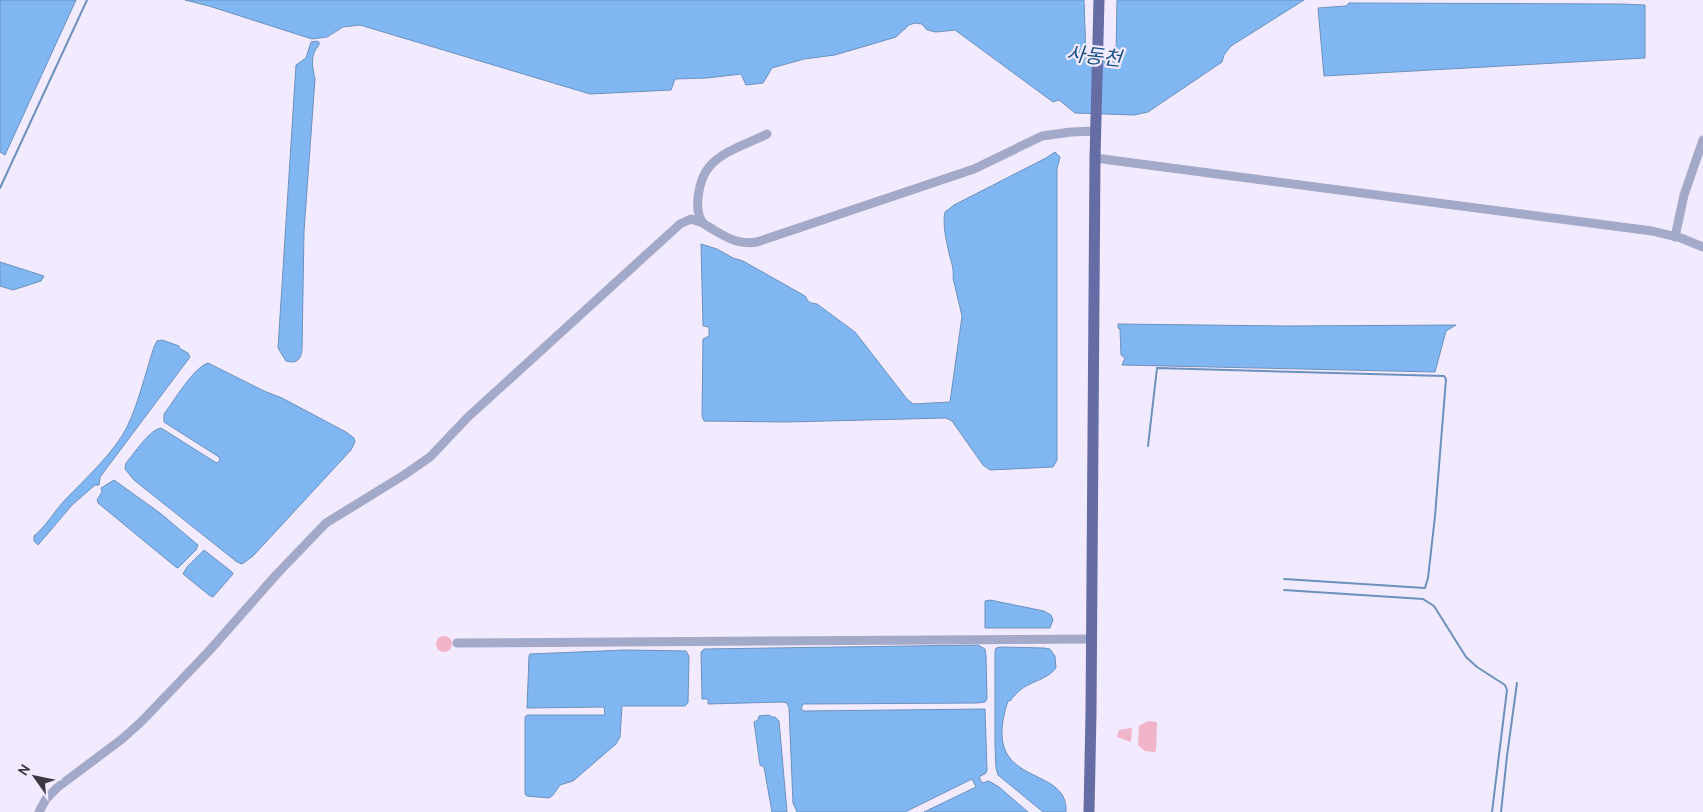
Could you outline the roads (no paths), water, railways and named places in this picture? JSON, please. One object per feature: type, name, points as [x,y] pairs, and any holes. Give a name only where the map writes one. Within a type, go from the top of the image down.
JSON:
[{"type":"main road","points":[[1088,812],[1092,639],[1095,158],[1098,0]]},
{"type":"street","points":[[40,812],[46,799],[58,787],[141,722],[209,651],[326,522],[430,457],[468,417],[680,224],[691,219],[703,223],[727,238],[738,242],[757,242],[974,169],[1042,136],[1096,131]]},
{"type":"street","points":[[703,223],[699,211],[698,193],[701,180],[709,167],[719,157],[767,134]]},
{"type":"street","points":[[1675,237],[1684,195],[1703,140]]},
{"type":"street","points":[[1095,158],[1652,231],[1703,247]]},
{"type":"street","points":[[457,643],[1092,639]]},
{"type":"water","points":[[0,0],[76,0],[5,155],[0,152]]},
{"type":"water","points":[[185,0],[1084,0],[1086,58],[1088,61],[1111,61],[1116,55],[1117,0],[1304,0],[1231,46],[1224,55],[1222,62],[1148,112],[1134,115],[1075,113],[1059,100],[1053,102],[955,30],[936,32],[927,30],[922,24],[915,23],[909,25],[896,37],[835,55],[804,59],[772,68],[763,83],[746,85],[741,74],[675,79],[671,90],[590,94],[360,25],[343,27],[327,37],[312,39]]},
{"type":"water","points":[[1349,3],[1645,5],[1645,58],[1324,76],[1318,8],[1346,6]]},
{"type":"water","points":[[317,41],[319,45],[312,61],[315,79],[304,231],[302,350],[297,360],[290,362],[286,361],[278,348],[296,65],[306,58],[311,42]]},
{"type":"water","points":[[1055,152],[1060,157],[1057,169],[1057,460],[1053,467],[990,470],[983,465],[952,421],[946,418],[786,422],[704,421],[702,416],[703,339],[709,336],[709,327],[703,326],[701,244],[743,261],[805,296],[808,301],[817,304],[855,332],[907,399],[913,404],[950,402],[962,316],[945,234],[945,212],[954,205]]},
{"type":"water","points":[[0,262],[44,276],[41,281],[13,290],[0,286]]},
{"type":"water","points":[[1118,324],[1286,326],[1456,325],[1446,331],[1435,372],[1122,365],[1125,358],[1121,355],[1120,329]]},
{"type":"water","points":[[162,340],[179,346],[190,357],[100,477],[99,485],[95,485],[72,505],[38,545],[34,541],[34,536],[107,456],[121,437],[135,408],[154,347],[157,341]]},
{"type":"water","points":[[208,363],[282,398],[346,432],[354,438],[355,442],[351,450],[253,556],[242,564],[134,480],[125,469],[126,463],[142,443],[152,433],[161,428],[218,463],[219,457],[164,422],[164,414],[184,386],[196,371]]},
{"type":"water","points":[[114,480],[160,513],[198,545],[196,550],[179,567],[177,568],[98,503],[97,500],[102,492],[101,488]]},
{"type":"water","points":[[204,550],[233,574],[213,597],[183,574],[187,567]]},
{"type":"water","points":[[990,600],[1044,611],[1051,615],[1053,620],[1050,628],[985,628],[985,601]]},
{"type":"water","points":[[978,645],[985,649],[986,656],[987,699],[985,702],[803,704],[801,709],[804,711],[985,709],[987,770],[986,773],[979,777],[982,783],[989,781],[999,787],[1028,812],[924,812],[976,787],[972,779],[905,812],[797,812],[793,803],[789,708],[787,703],[708,704],[708,699],[702,699],[701,652],[704,649]]},
{"type":"water","points":[[996,648],[1050,649],[1055,656],[1056,668],[1052,672],[1022,688],[1008,701],[1002,730],[1005,749],[1014,762],[1027,772],[1054,786],[1063,797],[1066,812],[1043,812],[998,775],[995,746],[995,652]]},
{"type":"water","points":[[625,650],[686,651],[689,656],[688,703],[685,706],[622,706],[620,737],[616,744],[573,781],[560,785],[549,798],[527,796],[525,794],[525,717],[527,715],[605,715],[604,707],[527,708],[530,654]]},
{"type":"water","points":[[769,715],[779,721],[787,812],[772,812],[764,767],[760,765],[754,722],[758,720],[759,716]]},
{"type":"waterway","points":[[0,188],[87,0]]},
{"type":"waterway","points":[[1148,446],[1157,368],[1444,376],[1446,379],[1435,516],[1428,578],[1425,588],[1284,579]]},
{"type":"waterway","points":[[1284,590],[1423,599],[1434,606],[1466,657],[1477,667],[1505,685],[1507,690],[1492,812]]},
{"type":"waterway","points":[[1501,812],[1517,683]]},
{"type":"water label","name":"사동천","points":[[1094,56]]}]
